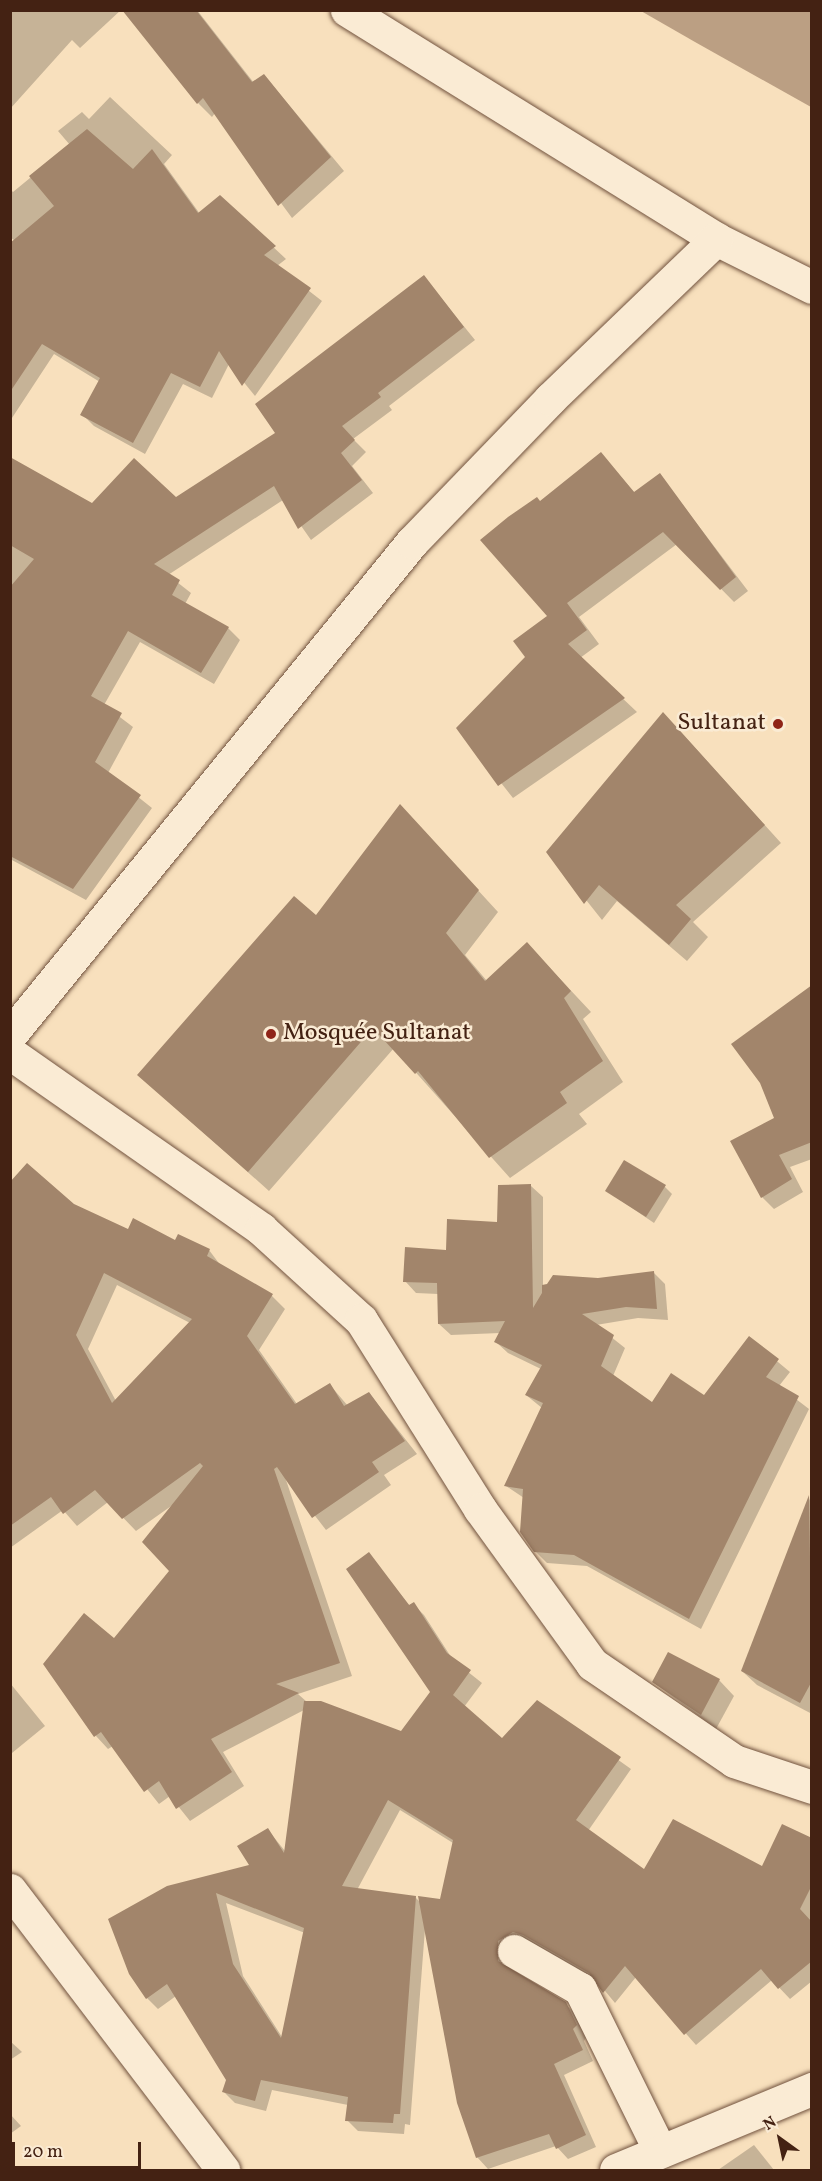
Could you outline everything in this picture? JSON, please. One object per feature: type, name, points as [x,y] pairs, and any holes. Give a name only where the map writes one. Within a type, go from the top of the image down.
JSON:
[{"type":"street","points":[[347,10],[716,239],[812,287]]},
{"type":"street","points":[[10,1035],[412,542],[550,399],[716,239]]},
{"type":"street","points":[[10,1053],[261,1229],[361,1320],[480,1509],[592,1664],[734,1761],[812,1787]]},
{"type":"street","points":[[10,1890],[223,2170]]},
{"type":"street","points":[[514,1951],[580,1989],[660,2151]]},
{"type":"street","points":[[616,2170],[812,2088]]},
{"type":"shaded area","points":[[641,11],[811,11],[811,107],[695,42]]},
{"type":"building","points":[[122,10],[196,10],[252,82],[264,74],[331,157],[278,206],[203,98],[197,104]]},
{"type":"building","points":[[87,129],[133,169],[152,149],[198,213],[220,195],[276,246],[264,255],[311,288],[242,386],[219,351],[200,387],[171,373],[133,443],[80,415],[100,378],[42,344],[10,392],[10,243],[54,206],[29,176]]},
{"type":"building","points":[[424,275],[464,327],[378,393],[381,397],[342,426],[355,440],[341,453],[362,480],[298,529],[274,486],[154,564],[180,580],[172,595],[229,627],[201,673],[128,631],[91,696],[122,713],[95,762],[141,795],[73,889],[10,856],[10,587],[34,559],[10,545],[10,457],[92,503],[134,458],[176,497],[275,433],[255,404]]},
{"type":"building","points":[[601,452],[634,492],[660,473],[736,577],[720,590],[663,532],[567,603],[587,630],[568,644],[625,698],[498,786],[456,728],[525,657],[513,641],[547,616],[480,540],[537,497],[540,501]]},
{"type":"building","points":[[663,712],[765,825],[676,905],[691,919],[669,945],[599,885],[584,904],[546,852]]},
{"type":"building","points":[[400,804],[479,890],[446,933],[485,981],[527,942],[571,991],[564,998],[603,1061],[560,1092],[567,1103],[489,1158],[418,1071],[415,1074],[373,1028],[248,1172],[137,1075],[294,896],[316,915]]},
{"type":"building","points":[[812,985],[812,1142],[779,1155],[792,1179],[761,1198],[730,1141],[774,1118],[760,1083],[731,1044]]},
{"type":"building","points":[[624,1160],[666,1185],[646,1217],[605,1191]]},
{"type":"building","points":[[27,1163],[74,1204],[128,1229],[133,1218],[175,1240],[178,1234],[210,1249],[207,1256],[273,1294],[247,1336],[295,1404],[330,1383],[344,1406],[369,1392],[405,1441],[372,1462],[379,1472],[312,1518],[277,1467],[274,1469],[340,1663],[276,1684],[299,1693],[211,1739],[232,1772],[176,1809],[159,1781],[144,1792],[101,1732],[94,1737],[43,1664],[84,1613],[114,1638],[169,1571],[142,1542],[203,1466],[200,1463],[122,1519],[95,1490],[63,1514],[51,1497],[10,1526],[10,1182]],"holes":[[[104,1273],[192,1319],[112,1403],[76,1335]]]},
{"type":"building","points":[[531,1184],[533,1308],[542,1293],[542,1285],[547,1284],[553,1275],[598,1278],[654,1271],[657,1309],[626,1307],[582,1314],[614,1335],[601,1366],[652,1402],[671,1373],[704,1395],[749,1336],[779,1359],[766,1377],[799,1396],[689,1619],[574,1555],[534,1552],[520,1532],[523,1489],[504,1486],[543,1403],[525,1395],[542,1365],[494,1342],[505,1321],[438,1324],[437,1283],[403,1282],[405,1247],[446,1250],[447,1219],[497,1222],[498,1185]]},
{"type":"building","points":[[809,1495],[812,1681],[800,1703],[741,1671]]},
{"type":"building","points":[[369,1552],[409,1605],[414,1602],[447,1653],[471,1670],[453,1695],[502,1738],[537,1700],[621,1757],[576,1820],[644,1869],[673,1819],[762,1866],[782,1824],[812,1838],[812,1885],[800,1909],[812,1922],[812,1961],[778,1989],[761,1969],[684,2035],[625,1966],[603,1993],[589,1973],[523,1935],[513,1932],[498,1941],[498,1961],[566,2002],[577,2025],[573,2029],[583,2050],[554,2064],[586,2135],[556,2149],[549,2134],[476,2158],[457,2103],[418,1896],[440,1899],[453,1840],[388,1800],[342,1886],[416,1896],[400,2114],[394,2114],[393,2123],[345,2121],[348,2097],[261,2080],[255,2101],[222,2092],[226,2080],[167,1984],[146,1999],[129,1974],[108,1919],[167,1886],[249,1865],[237,1846],[268,1828],[284,1853],[304,1701],[321,1701],[401,1731],[430,1692],[346,1569]],"holes":[[[216,1893],[304,1928],[281,2038],[233,1964]]]},
{"type":"building","points":[[668,1652],[720,1679],[701,1715],[652,1682]]},
{"type":"place","name":"Sultanat","points":[[778,724]]},
{"type":"place","name":"Mosquée Sultanat","points":[[271,1034]]}]
